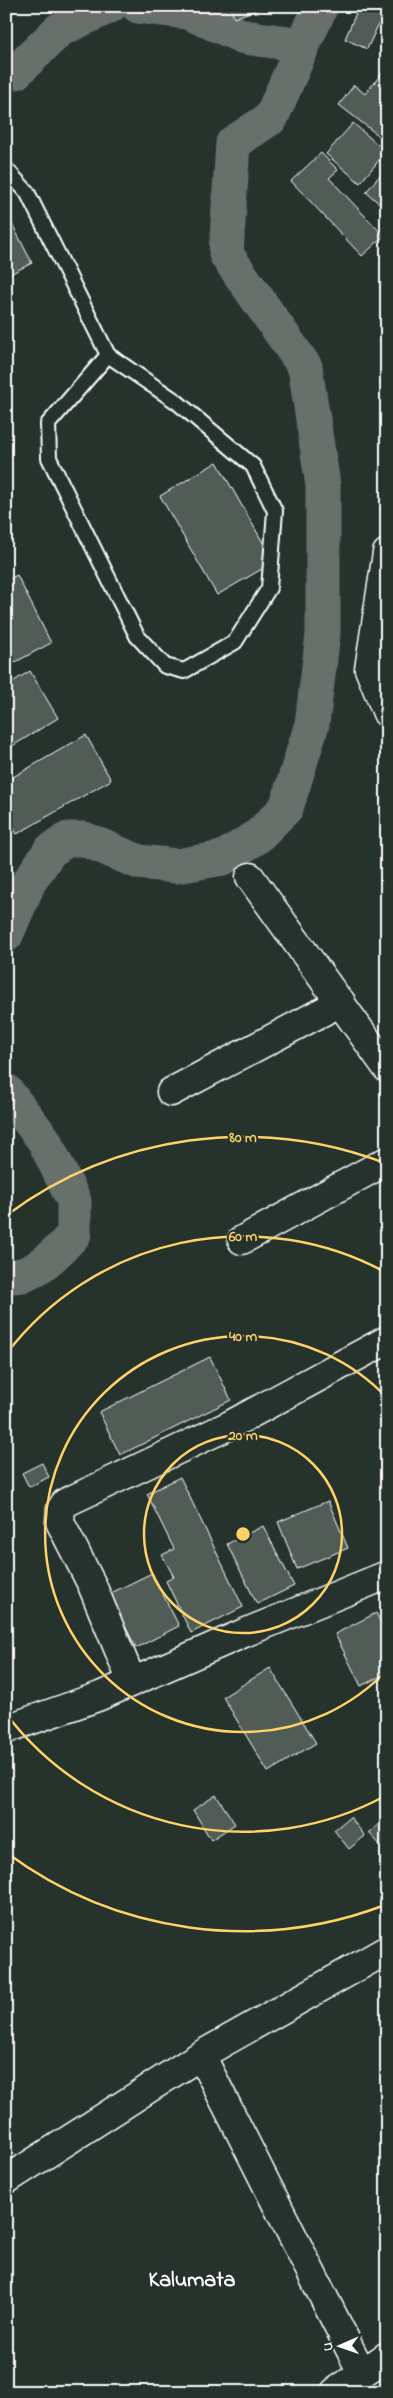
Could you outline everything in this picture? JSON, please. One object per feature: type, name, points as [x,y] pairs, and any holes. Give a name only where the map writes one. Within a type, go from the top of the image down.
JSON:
[{"type":"street","points":[[387,553],[368,669],[387,714]]},
{"type":"street","points":[[250,877],[387,1068]]},
{"type":"street","points":[[171,1092],[341,1002]]},
{"type":"street","points":[[242,1240],[387,1161]]},
{"type":"street","points":[[132,1682],[92,1585],[60,1522],[61,1509],[65,1503],[230,1425],[387,1340]]},
{"type":"street","points":[[6,1729],[100,1696],[386,1578]]},
{"type":"street","points":[[6,2180],[201,2055],[387,1950]]},
{"type":"street","points":[[201,2055],[362,2373]]},
{"type":"street","points":[[335,2392],[387,2356]]},
{"type":"lane","points":[[6,169],[26,192],[108,355],[177,402],[253,466],[275,511],[269,588],[235,642],[184,671],[165,666],[137,636],[49,458],[48,424],[108,355]]},
{"type":"building","points":[[230,6],[266,6],[234,18]]},
{"type":"building","points":[[359,6],[387,6],[367,49],[345,39]]},
{"type":"building","points":[[387,67],[387,142],[339,105],[354,85],[365,94]]},
{"type":"building","points":[[353,123],[386,152],[360,183],[326,154]]},
{"type":"building","points":[[321,153],[338,170],[329,178],[384,236],[362,256],[291,181]]},
{"type":"building","points":[[387,167],[387,210],[366,192]]},
{"type":"building","points":[[6,212],[32,263],[6,276]]},
{"type":"building","points":[[217,462],[274,562],[217,595],[160,496]]},
{"type":"building","points":[[17,575],[51,643],[8,666],[6,581]]},
{"type":"building","points":[[30,671],[58,718],[6,750],[6,686]]},
{"type":"building","points":[[86,735],[111,780],[17,834],[6,816],[6,781]]},
{"type":"building","points":[[210,1357],[231,1400],[120,1455],[99,1412]]},
{"type":"building","points":[[42,1463],[49,1477],[29,1487],[22,1473]]},
{"type":"building","points":[[180,1477],[243,1607],[191,1633],[166,1581],[174,1577],[162,1555],[174,1549],[147,1494]]},
{"type":"building","points":[[328,1501],[348,1548],[297,1569],[278,1522]]},
{"type":"building","points":[[263,1526],[294,1586],[257,1604],[227,1544]]},
{"type":"building","points":[[152,1573],[179,1626],[136,1648],[109,1594]]},
{"type":"building","points":[[376,1613],[387,1635],[387,1673],[361,1686],[335,1634]]},
{"type":"building","points":[[270,1668],[316,1743],[268,1772],[223,1697]]},
{"type":"building","points":[[216,1795],[235,1824],[211,1840],[193,1810]]},
{"type":"building","points":[[387,1816],[387,1852],[369,1833]]},
{"type":"building","points":[[350,1817],[365,1836],[349,1849],[334,1830]]},
{"type":"waterway","points":[[16,72],[59,30],[110,6]]},
{"type":"waterway","points":[[138,6],[188,12],[244,37],[303,45],[321,6]]},
{"type":"waterway","points":[[6,935],[29,882],[50,851],[68,839],[84,839],[139,862],[177,866],[223,858],[257,837],[286,808],[312,724],[323,634],[323,485],[305,367],[226,254],[233,143],[271,118],[303,45]]},
{"type":"waterway","points":[[6,1091],[44,1140],[74,1201],[74,1234],[36,1269],[22,1275],[6,1276]]},
{"type":"district","name":"Kalumata","points":[[192,2278]]}]
